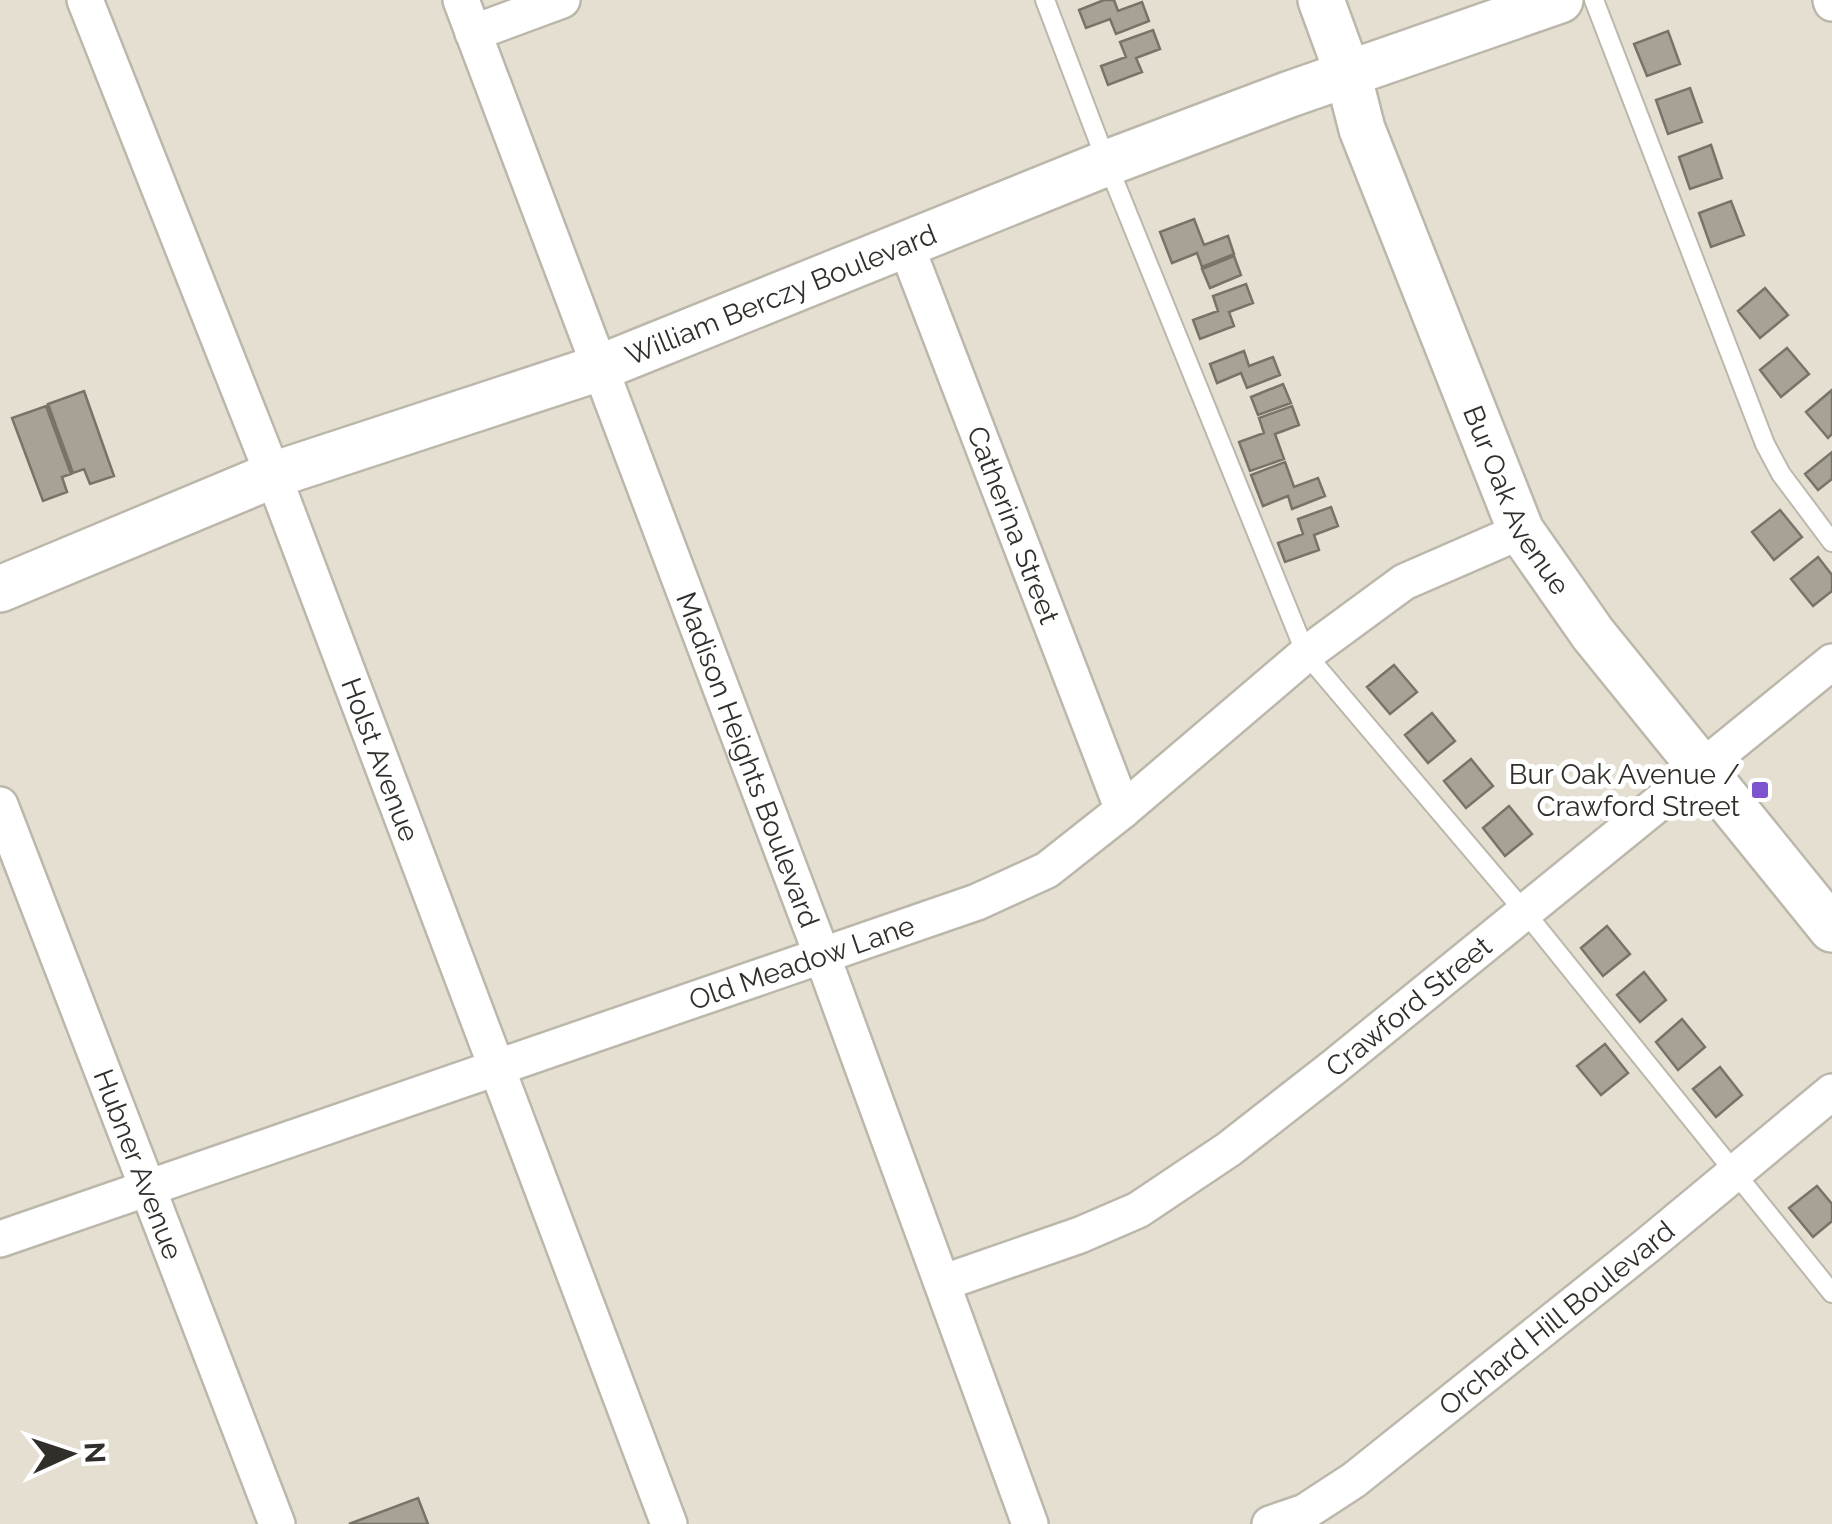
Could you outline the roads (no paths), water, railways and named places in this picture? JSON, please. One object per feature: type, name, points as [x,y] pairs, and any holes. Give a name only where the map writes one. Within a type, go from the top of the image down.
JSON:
[{"type":"street","name":"Holst Avenue","points":[[86,0],[273,475],[670,1524]]},
{"type":"street","points":[[467,16],[562,0]]},
{"type":"street","name":"Bur Oak Avenue","points":[[1321,0],[1348,74],[1362,129],[1521,530],[1593,634],[1832,929]]},
{"type":"street","name":"William Berczy Boulevard","points":[[0,589],[273,475],[599,368],[1107,163],[1560,0]]},
{"type":"street","name":"Madison Heights Boulevard","points":[[467,16],[823,958],[1030,1524]]},
{"type":"street","name":"Catherina Street","points":[[905,243],[1122,810]]},
{"type":"street","name":"Old Meadow Lane","points":[[0,1240],[823,958],[977,902],[1047,870],[1306,654],[1404,582],[1521,530]]},
{"type":"street","name":"Crawford Street","points":[[942,1284],[1138,1210],[1229,1149],[1832,662]]},
{"type":"street","name":"Hubner Avenue","points":[[0,804],[278,1524]]},
{"type":"street","name":"Orchard Hill Boulevard","points":[[1270,1524],[1305,1512],[1354,1480],[1650,1244],[1832,1092]]},
{"type":"lane","points":[[1045,0],[1306,654],[1524,911],[1832,1294]]},
{"type":"lane","points":[[1594,0],[1765,444],[1780,474],[1832,542]]},
{"type":"place","name":"Bur Oak Avenue / Crawford Street","points":[[1760,790]]}]
